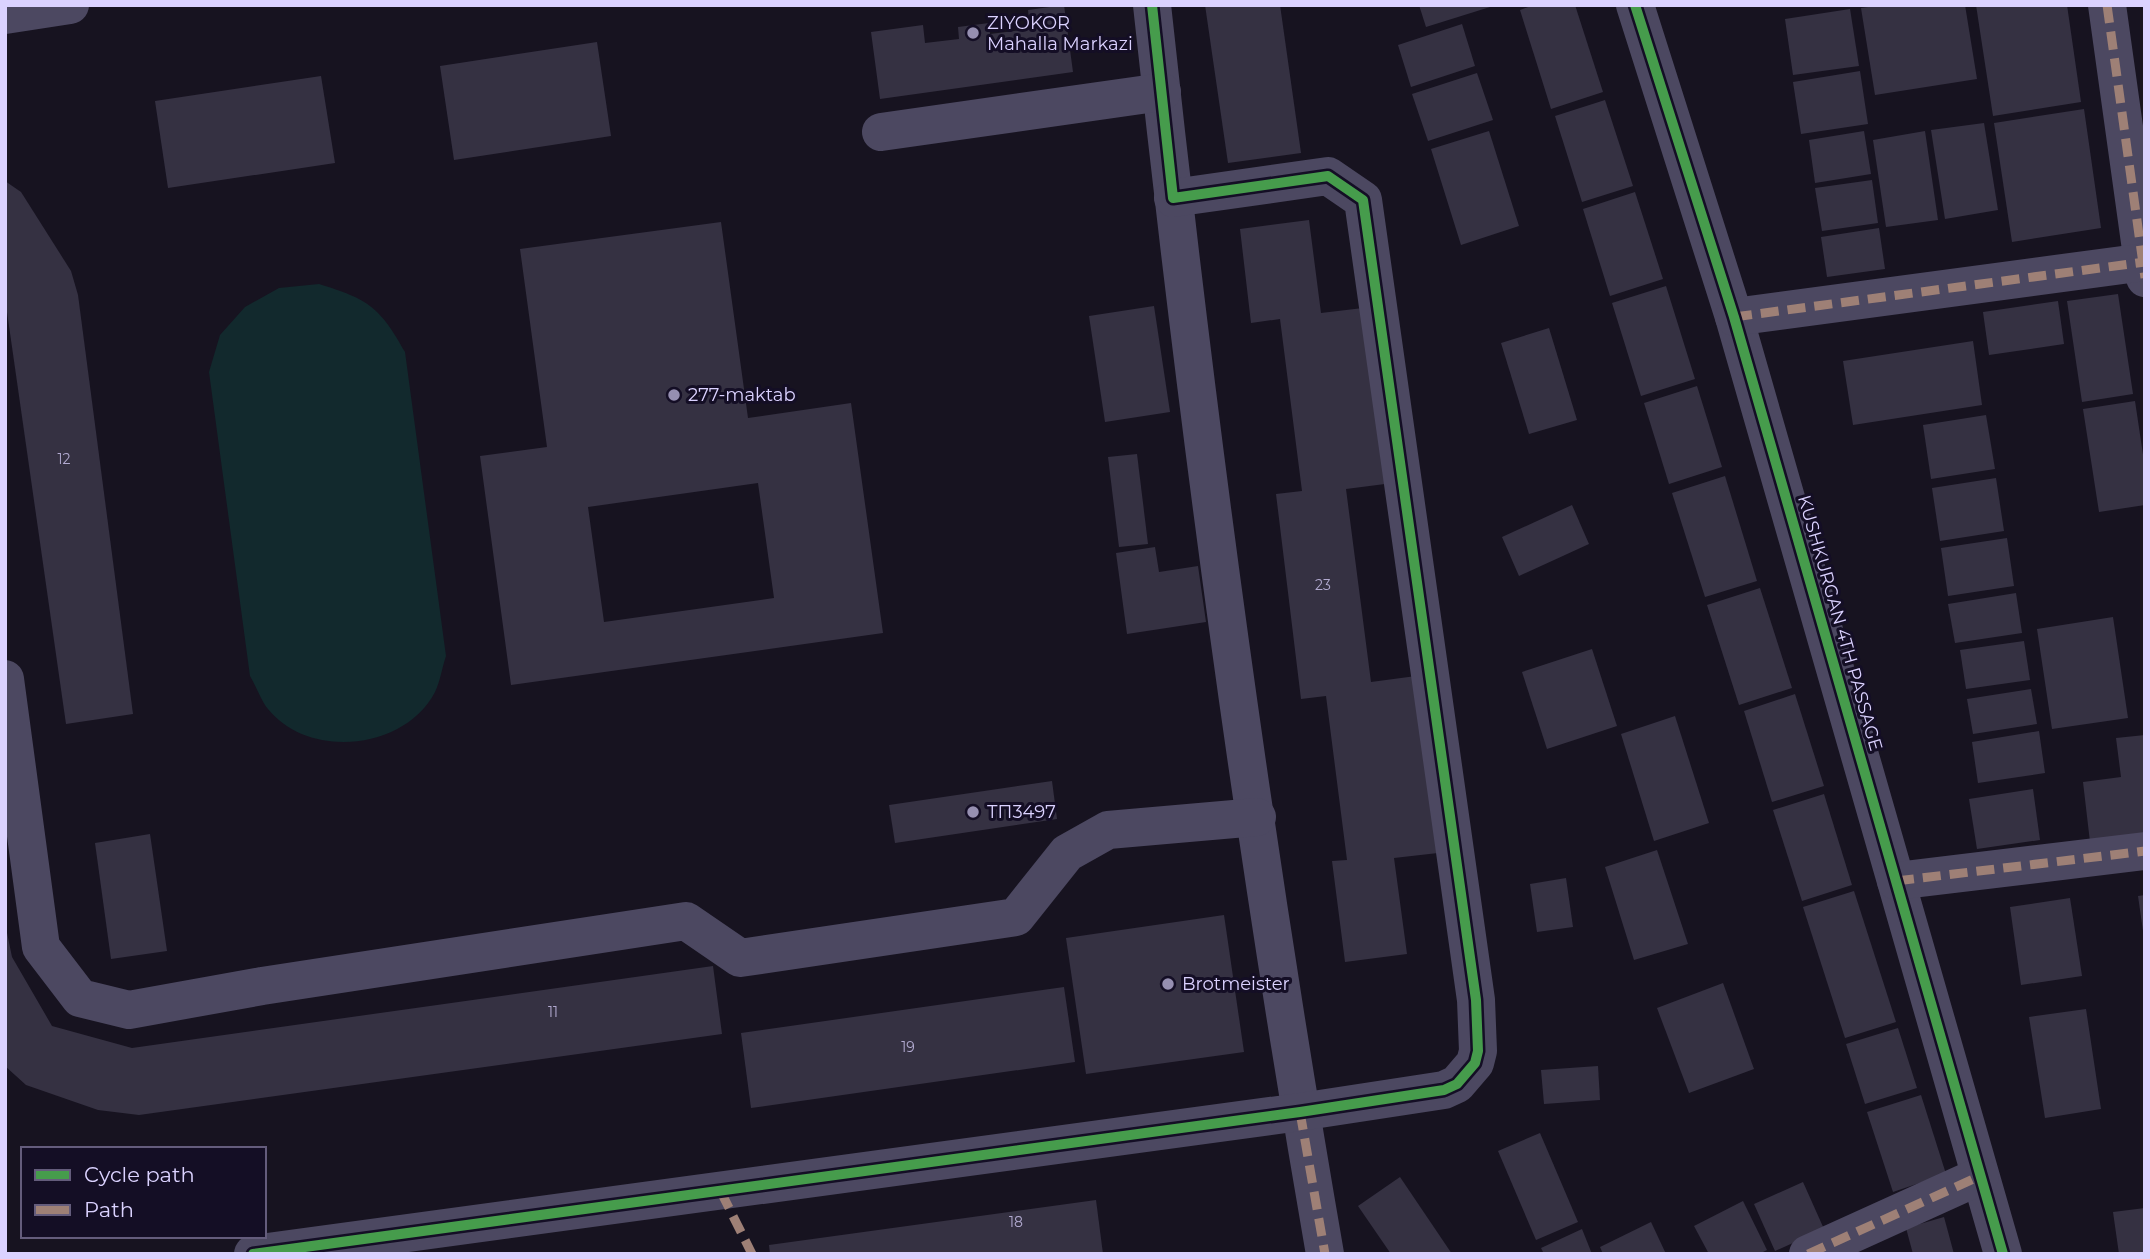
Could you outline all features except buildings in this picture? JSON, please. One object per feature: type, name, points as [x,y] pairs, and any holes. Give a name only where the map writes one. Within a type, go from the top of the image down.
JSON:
[{"type":"street","points":[[5,15],[70,5]]},
{"type":"street","points":[[1152,5],[1173,198],[1242,725],[1300,1112],[1325,1254]]},
{"type":"street","name":"KUSHKURGAN 4TH PASSAGE","points":[[1634,5],[1734,317],[2003,1254]]},
{"type":"street","points":[[1734,317],[2144,267],[2107,5]]},
{"type":"street","points":[[881,132],[1162,92]]},
{"type":"street","points":[[253,1254],[1300,1112],[1444,1090],[1457,1084],[1475,1063],[1478,1051],[1476,1000],[1363,200],[1328,176],[1173,198]]},
{"type":"street","points":[[5,679],[41,947],[80,998],[129,1010],[262,986],[686,921],[740,958],[1016,917],[1067,853],[1108,830],[1257,817]]},
{"type":"street","points":[[1896,881],[2145,851]]},
{"type":"street","points":[[1808,1254],[1980,1176]]},
{"type":"green space","points":[[319,284],[350,295],[371,307],[388,324],[405,352],[446,656],[435,692],[421,711],[402,726],[380,736],[356,741],[331,741],[307,736],[286,725],[268,709],[250,676],[209,372],[220,335],[245,307],[279,288]]},
{"type":"marked path","points":[[2107,5],[2145,278]]},
{"type":"marked path","points":[[1734,317],[2145,262]]},
{"type":"marked path","points":[[1896,881],[2145,851]]},
{"type":"marked path","points":[[1300,1112],[1325,1254]]},
{"type":"marked path","points":[[1808,1254],[1980,1176]]},
{"type":"marked path","points":[[721,1192],[752,1254]]},
{"type":"cycle path","points":[[253,1254],[1300,1112],[1444,1090],[1457,1084],[1475,1063],[1478,1051],[1476,1000],[1363,200],[1328,176],[1173,198],[1152,5]]},
{"type":"cycle path","points":[[1635,5],[1734,317],[2003,1254]]},
{"type":"place","name":"ZIYOKOR Mahalla Markazi","points":[[973,33]]},
{"type":"place","name":"277-maktab","points":[[674,395]]},
{"type":"place","name":"ТП3497","points":[[973,812]]},
{"type":"place","name":"Brotmeister","points":[[1168,984]]}]
